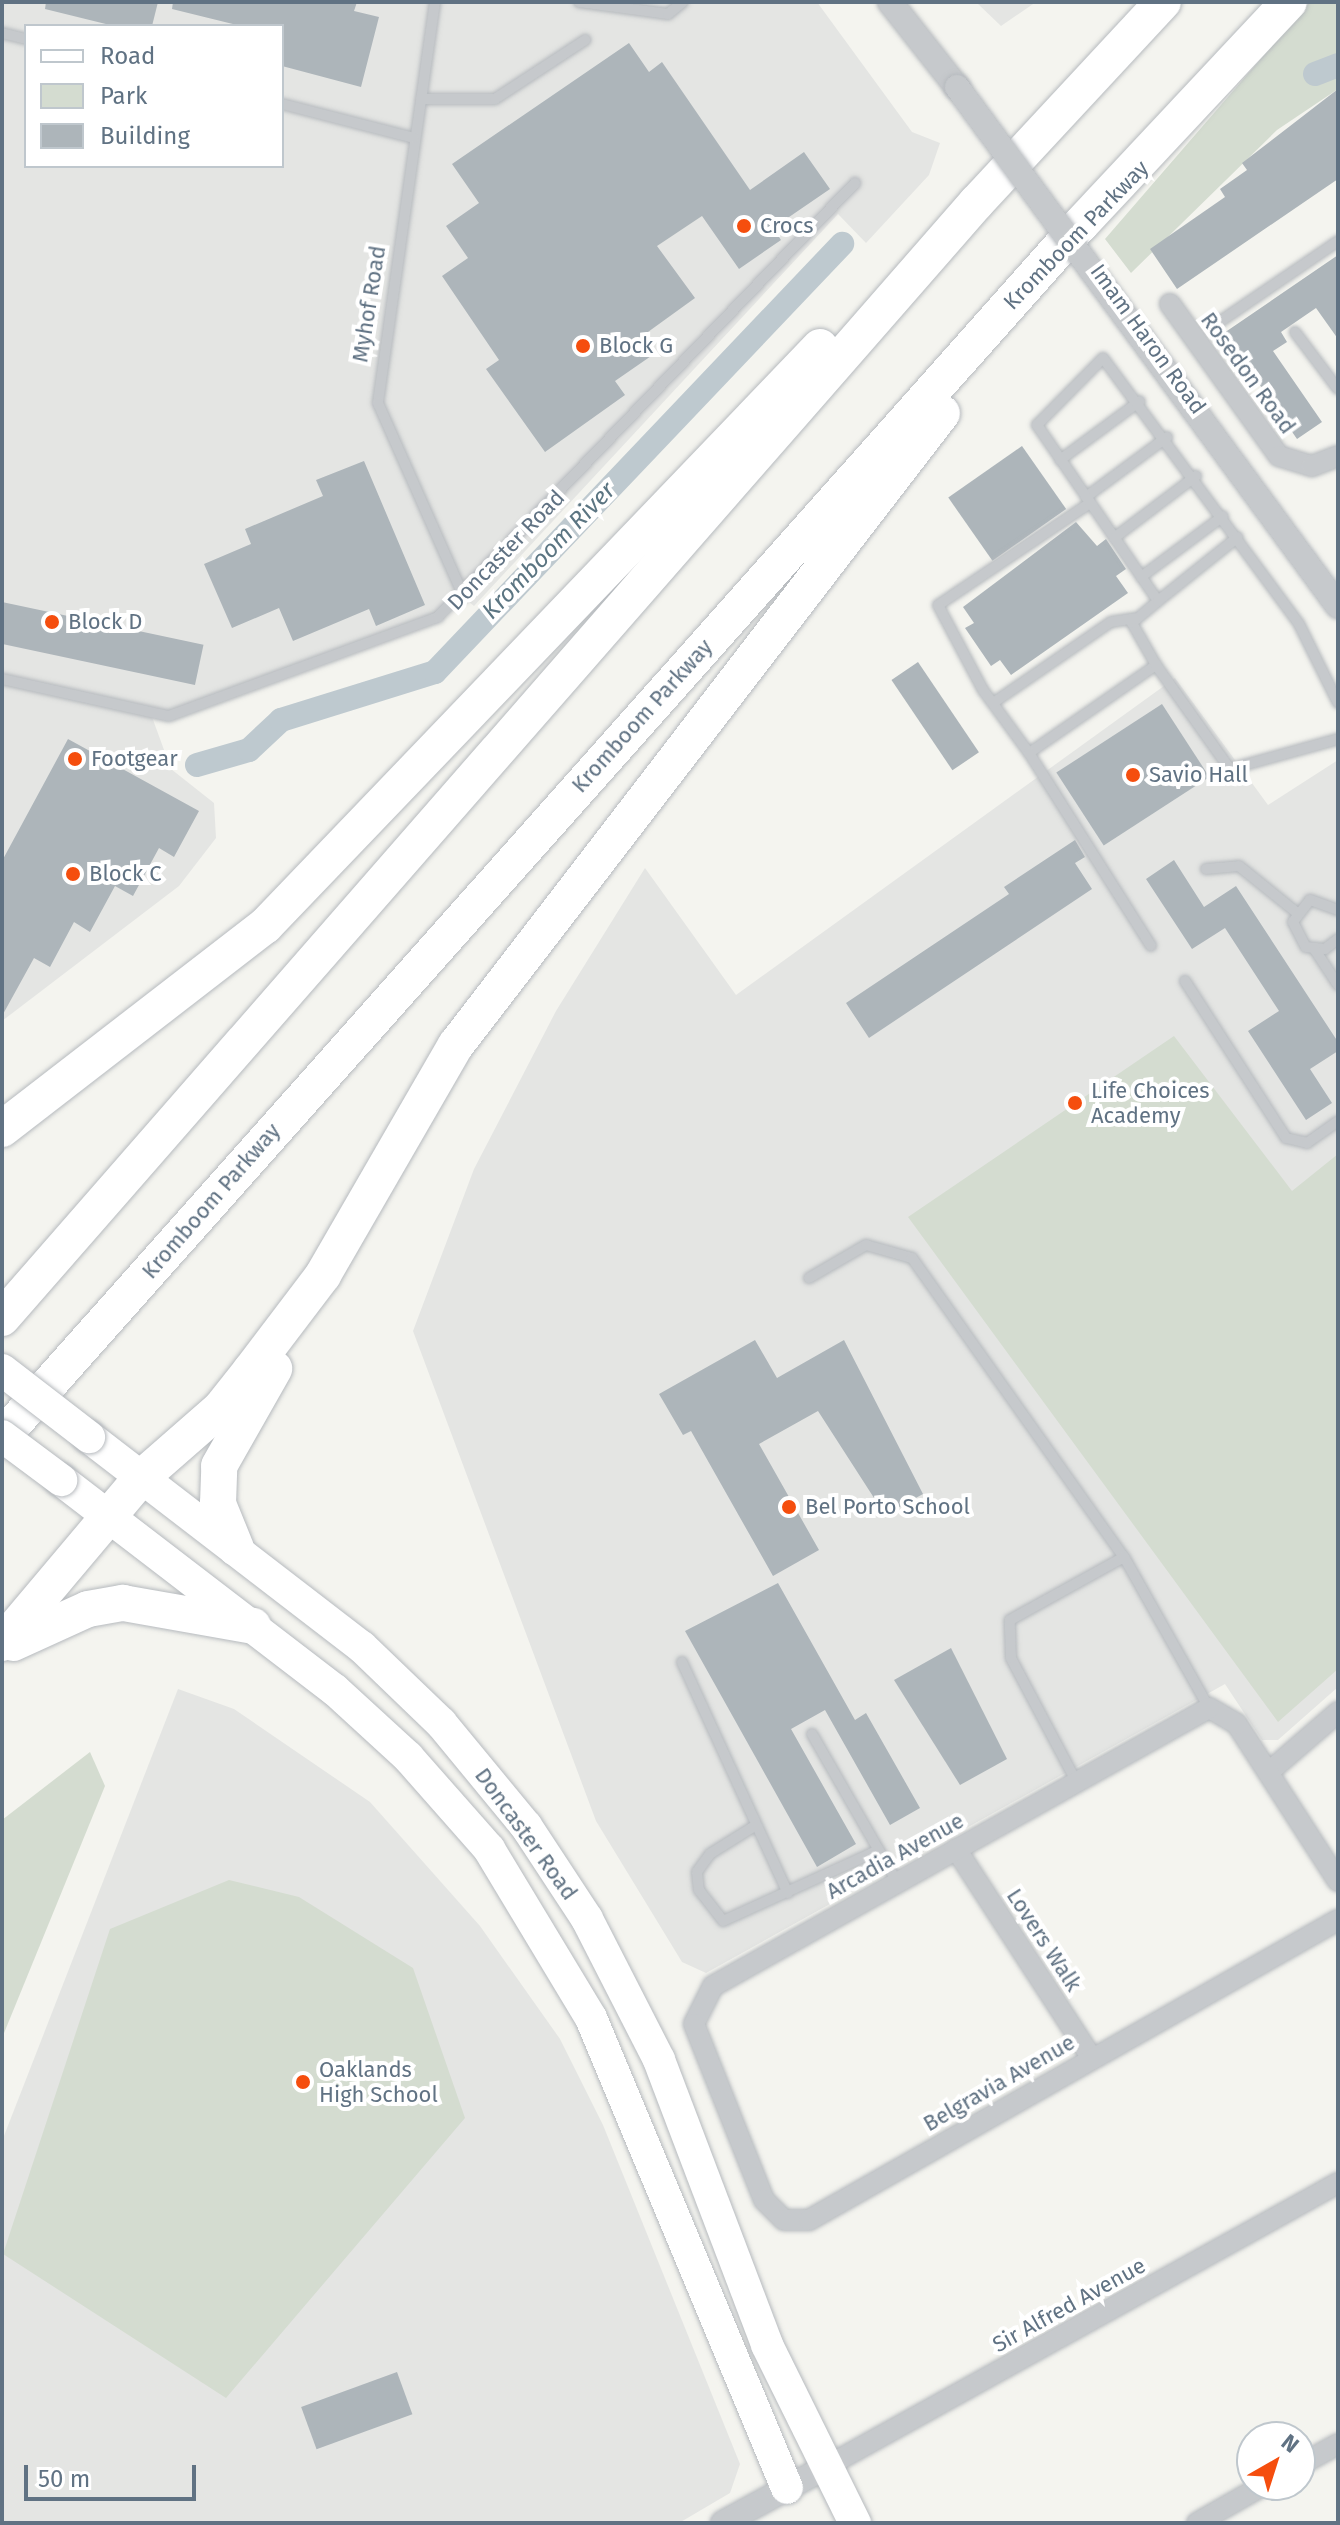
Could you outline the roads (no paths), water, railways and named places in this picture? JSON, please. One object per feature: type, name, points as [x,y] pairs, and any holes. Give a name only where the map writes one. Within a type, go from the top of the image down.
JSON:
[{"type":"highway","points":[[2,1318],[977,202],[1163,2]]},
{"type":"highway","name":"Kromboom Parkway","points":[[2,1437],[1050,258],[1142,166],[1289,2]]},
{"type":"highway","points":[[236,1548],[218,1504],[219,1466],[323,1275],[484,1007],[854,523],[1142,166]]},
{"type":"highway","points":[[2,1129],[276,916],[833,333],[977,202]]},
{"type":"highway","points":[[2,1646],[112,1518],[141,1478],[221,1408],[323,1275]]},
{"type":"highway","points":[[2,1646],[58,1620],[123,1603],[253,1626]]},
{"type":"main road","name":"Doncaster Road","points":[[2,1370],[362,1647],[441,1723],[564,1882],[659,2060],[822,2469],[855,2523]]},
{"type":"main road","name":"Doncaster Road","points":[[2,1437],[253,1626],[408,1757],[489,1849],[548,1939],[596,2029],[787,2488]]},
{"type":"street","name":"Imam Haron Road","points":[[890,2],[957,87],[1338,606]]},
{"type":"street","name":"Rosedon Road","points":[[1170,304],[1279,456],[1312,466],[1338,456]]},
{"type":"street","points":[[1209,1708],[1229,1715],[1270,1771],[1338,1881]]},
{"type":"street","name":"Arcadia Avenue","points":[[731,2119],[694,2024],[704,1995],[897,1882],[1209,1708]]},
{"type":"street","points":[[1270,1771],[1338,1712]]},
{"type":"street","name":"Lovers Walk","points":[[956,1849],[1091,2057]]},
{"type":"street","name":"Belgravia Avenue","points":[[731,2119],[768,2207],[784,2220],[809,2220],[1091,2057],[1338,1920]]},
{"type":"street","name":"Sir Alfred Avenue","points":[[822,2469],[1338,2183]]},
{"type":"street","points":[[1316,2456],[1338,2444]]},
{"type":"street","points":[[723,2523],[822,2469]]},
{"type":"street","points":[[1197,2523],[1236,2501]]},
{"type":"lane","name":"Myhof Road","points":[[435,2],[378,403],[464,597]]},
{"type":"lane","points":[[579,2],[668,14],[683,2]]},
{"type":"lane","points":[[2,33],[24,38]]},
{"type":"lane","points":[[421,99],[495,99],[585,40]]},
{"type":"lane","points":[[284,105],[414,138]]},
{"type":"lane","name":"Doncaster Road","points":[[2,679],[169,716],[438,617],[464,597],[855,183]]},
{"type":"lane","points":[[1212,327],[1338,241]]},
{"type":"lane","points":[[1295,332],[1338,389]]},
{"type":"lane","points":[[1158,601],[1060,460],[1038,422],[1100,359],[1111,362],[1196,476],[1299,624],[1338,703]]},
{"type":"lane","points":[[1060,460],[1140,401]]},
{"type":"lane","points":[[1151,946],[942,622],[941,601],[1088,500],[1167,437]]},
{"type":"lane","points":[[1114,538],[1196,476]]},
{"type":"lane","points":[[1141,577],[1223,516]]},
{"type":"lane","points":[[993,703],[1111,622],[1135,618],[1238,537]]},
{"type":"lane","points":[[1135,618],[1132,629],[1230,769],[1338,739]]},
{"type":"lane","points":[[1029,753],[1156,665]]},
{"type":"lane","points":[[1206,869],[1236,865],[1296,912],[1298,940],[1315,950],[1338,985]]},
{"type":"lane","points":[[1296,912],[1320,899],[1338,910]]},
{"type":"lane","points":[[1315,950],[1338,939]]},
{"type":"lane","points":[[1185,981],[1286,1138],[1307,1143],[1338,1121]]},
{"type":"lane","points":[[809,1278],[866,1245],[912,1258],[1124,1557],[1209,1708]]},
{"type":"lane","points":[[1076,1781],[1011,1658],[1006,1625],[1124,1557]]},
{"type":"lane","points":[[682,1662],[725,1741],[753,1827],[788,1893]]},
{"type":"lane","points":[[812,1734],[897,1882]]},
{"type":"lane","points":[[753,1827],[701,1863],[699,1890],[723,1921],[879,1850]]},
{"type":"waterway","name":"Kromboom River","points":[[1315,74],[1338,65]]},
{"type":"waterway","name":"Kromboom River","points":[[197,765],[249,750],[281,720],[435,672],[842,244]]},
{"type":"place","name":"Crocs","points":[[744,226]]},
{"type":"place","name":"Block G","points":[[583,346]]},
{"type":"place","name":"Block D","points":[[52,622]]},
{"type":"place","name":"Footgear","points":[[75,759]]},
{"type":"place","name":"Savio Hall","points":[[1133,775]]},
{"type":"place","name":"Block C","points":[[73,874]]},
{"type":"place","name":"Life Choices Academy","points":[[1075,1103]]},
{"type":"place","name":"Bel Porto School","points":[[789,1507]]},
{"type":"place","name":"Oaklands High School","points":[[303,2082]]}]
